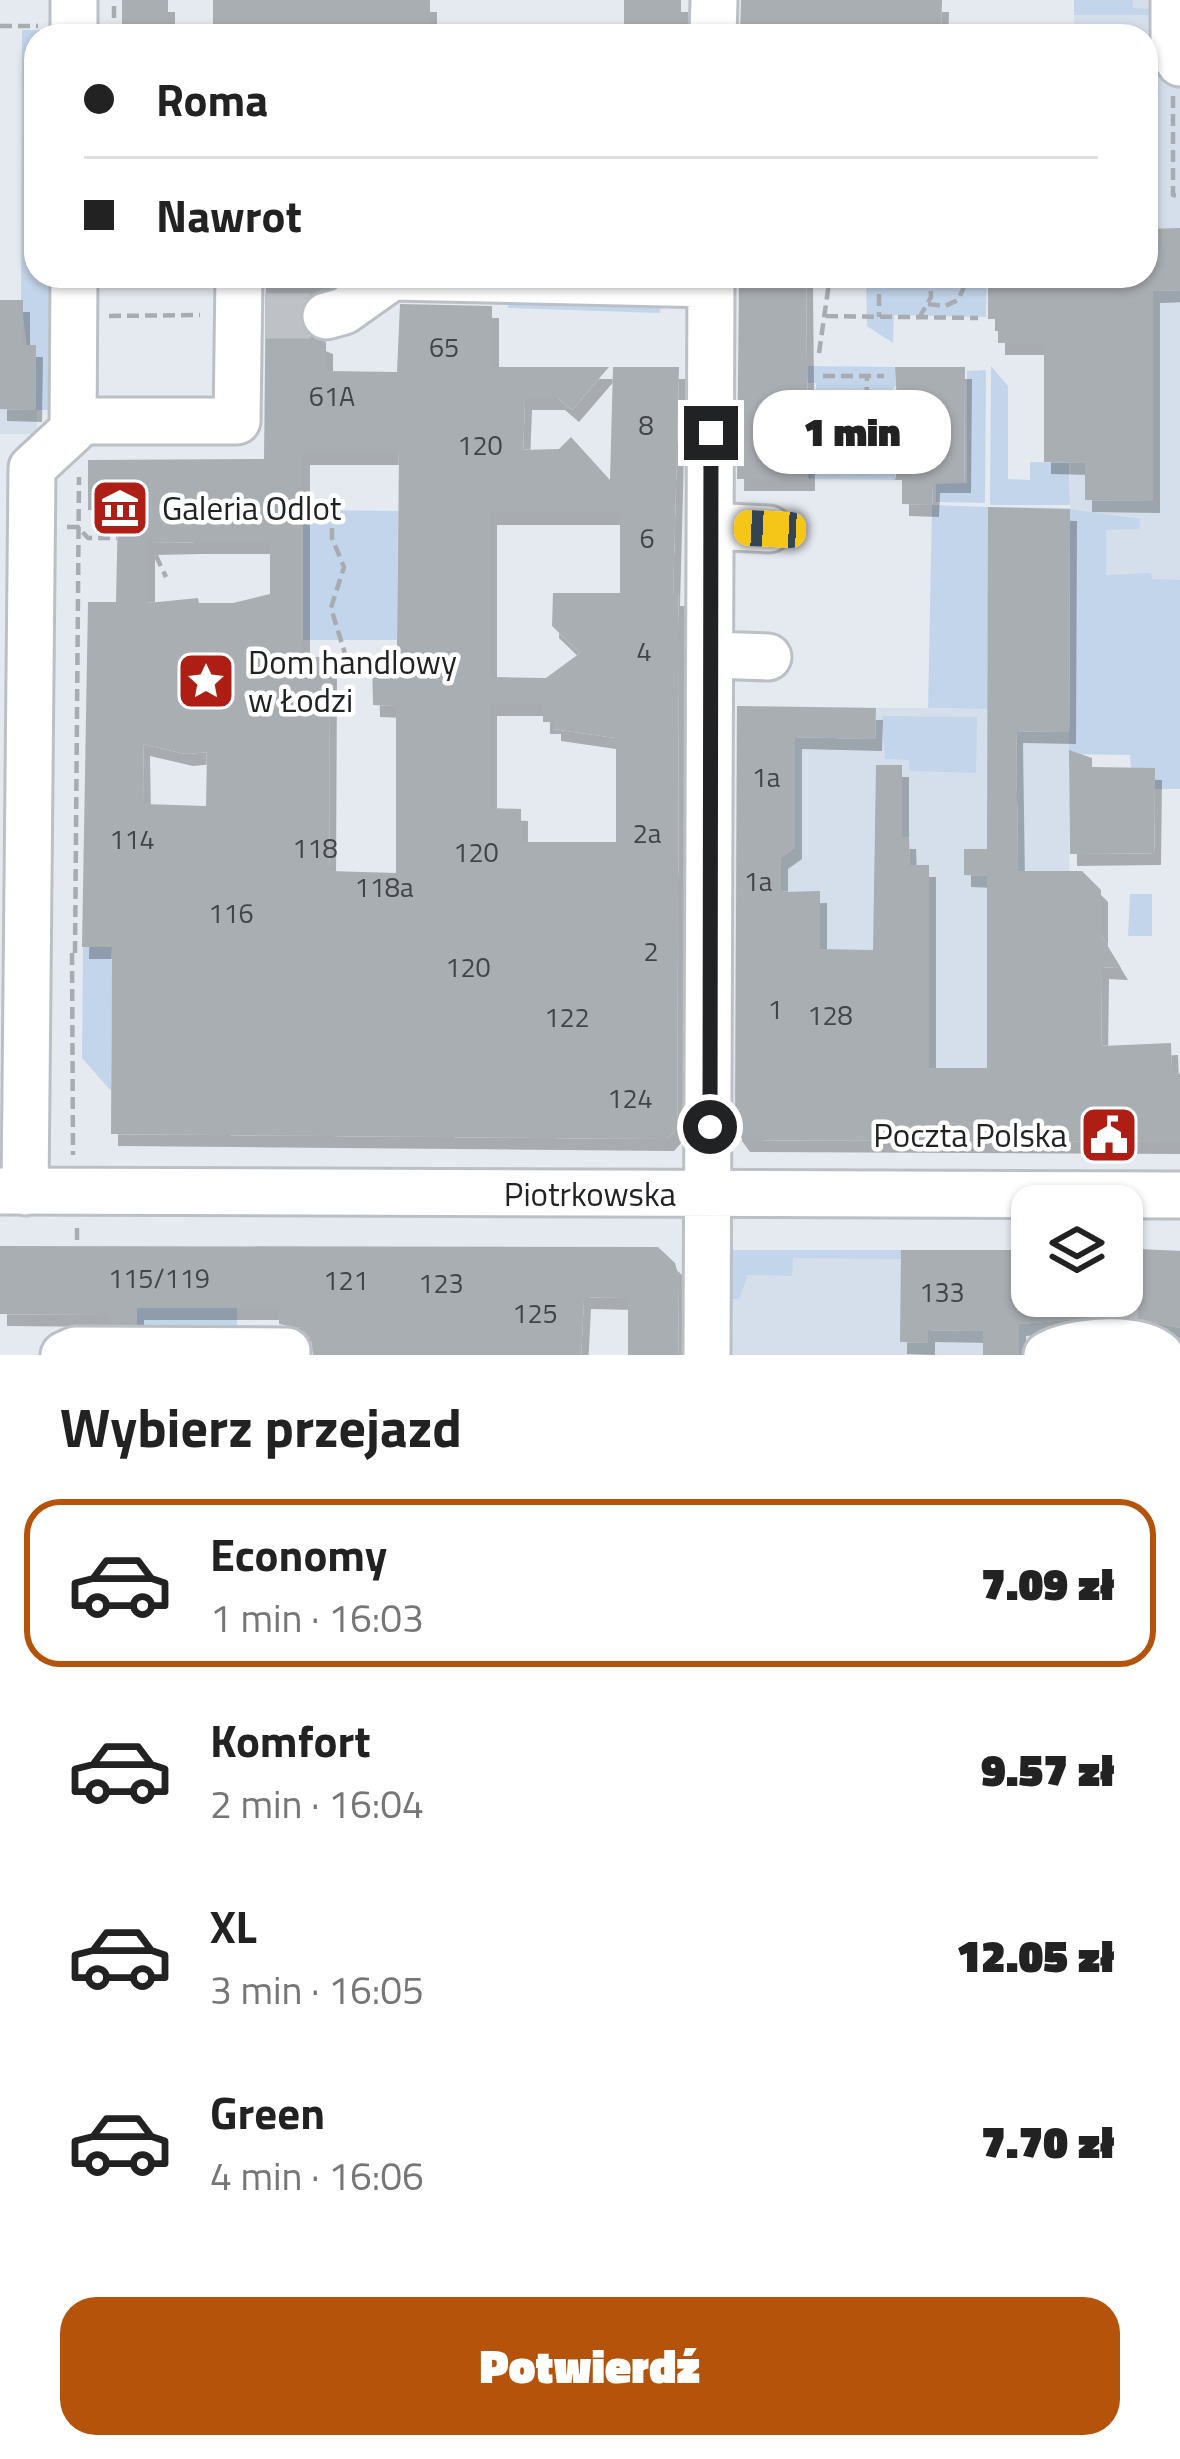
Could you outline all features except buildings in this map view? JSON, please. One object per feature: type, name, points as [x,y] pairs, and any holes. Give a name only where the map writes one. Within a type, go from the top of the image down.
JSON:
[{"type":"street","points":[[1174,0],[1177,58]]},
{"type":"street","points":[[326,316],[344,311],[376,288]]},
{"type":"street","points":[[711,288],[709,1194],[718,1329]]},
{"type":"street","points":[[73,426],[74,296]]},
{"type":"street","points":[[12,1191],[27,954],[31,526],[16,468],[73,426],[237,421],[247,302]]},
{"type":"street","points":[[712,526],[770,529]]},
{"type":"street","points":[[712,655],[768,657]]},
{"type":"street","name":"Piotrkowska","points":[[12,1191],[1011,1199]]},
{"type":"street","name":"Piotrkowska","points":[[1143,1199],[1180,1196]]},
{"type":"street","points":[[1047,1355],[1069,1346],[1126,1345]]},
{"type":"street","points":[[64,1355],[75,1350],[287,1351]]},
{"type":"path","points":[[0,26],[22,26]]},
{"type":"path","points":[[1177,58],[1173,196],[1180,196]]},
{"type":"path","points":[[819,353],[829,288]]},
{"type":"path","points":[[879,288],[879,317]]},
{"type":"path","points":[[919,318],[928,304],[929,288]]},
{"type":"path","points":[[928,304],[945,306],[958,300],[964,288]]},
{"type":"path","points":[[74,296],[247,302]]},
{"type":"path","points":[[826,316],[979,319]]},
{"type":"path","points":[[823,376],[884,376]]},
{"type":"path","points":[[866,471],[867,376]]},
{"type":"path","points":[[73,426],[79,450],[74,1155]]},
{"type":"path","points":[[832,470],[885,471]]},
{"type":"path","points":[[332,510],[332,538],[344,567],[331,608],[347,660]]},
{"type":"path","points":[[31,526],[78,527],[88,538],[116,538]]},
{"type":"path","points":[[148,539],[166,577]]},
{"type":"path","points":[[27,954],[75,953]]},
{"type":"path","points":[[587,1297],[589,1314]]},
{"type":"shaded area","points":[[1074,0],[1180,0],[1180,789],[1153,711],[1069,711],[1070,1140],[743,1140],[734,1128],[737,706],[988,709],[988,507],[1070,508],[1073,288],[1158,288],[1158,24],[1074,24]]},
{"type":"shaded area","points":[[1074,0],[1133,0],[1133,8],[1156,9],[1156,15],[1074,15]]},
{"type":"shaded area","points":[[24,30],[24,288],[66,288],[65,410],[35,410],[21,300]]},
{"type":"shaded area","points":[[507,288],[661,299],[660,313],[508,308]]},
{"type":"shaded area","points":[[866,288],[987,288],[986,317],[894,315],[893,343],[867,326]]},
{"type":"shaded area","points":[[0,300],[23,300],[23,345],[36,345],[37,434],[0,434]]},
{"type":"shaded area","points":[[808,366],[895,367],[896,385],[887,397],[816,396],[816,383],[808,383]]},
{"type":"shaded area","points":[[991,366],[1008,386],[1008,479],[1030,480],[1030,462],[1069,463],[1070,505],[990,505]]},
{"type":"shaded area","points":[[986,370],[985,503],[936,502],[936,484],[967,483],[967,371]]},
{"type":"shaded area","points":[[886,451],[895,460],[895,480],[808,479],[802,453]]},
{"type":"shaded area","points":[[932,505],[988,507],[988,709],[928,708]]},
{"type":"shaded area","points":[[1070,509],[1140,519],[1139,529],[1106,530],[1106,575],[1151,573],[1152,579],[1180,580],[1180,789],[1154,789],[1131,768],[1130,755],[1069,754]]},
{"type":"shaded area","points":[[303,510],[398,511],[397,640],[303,640]]},
{"type":"shaded area","points":[[882,716],[977,717],[976,773],[910,771],[909,760],[885,759]]},
{"type":"shaded area","points":[[1130,894],[1152,894],[1152,936],[1128,936]]},
{"type":"shaded area","points":[[83,947],[112,947],[111,1091],[82,1058]]},
{"type":"shaded area","points":[[732,1250],[1011,1250],[1011,1317],[1143,1317],[1143,1250],[1180,1250],[1180,1355],[731,1355]]},
{"type":"shaded area","points":[[732,1250],[901,1250],[901,1259],[793,1258],[792,1276],[748,1275],[739,1299],[731,1299]]},
{"type":"shaded area","points":[[137,1308],[237,1308],[237,1333],[137,1333]]},
{"type":"tunnel","points":[[265,316],[326,316]]},
{"type":"tunnel","points":[[1115,1317],[1115,1328]]},
{"type":"place","name":"Galeria Odlot","points":[[120,508]]},
{"type":"place","name":"Dom handlowy w Łodzi","points":[[206,681]]},
{"type":"place","name":"Poczta Polska","points":[[1109,1135]]},
{"type":"route","points":[[710,1127],[711,433]]}]
